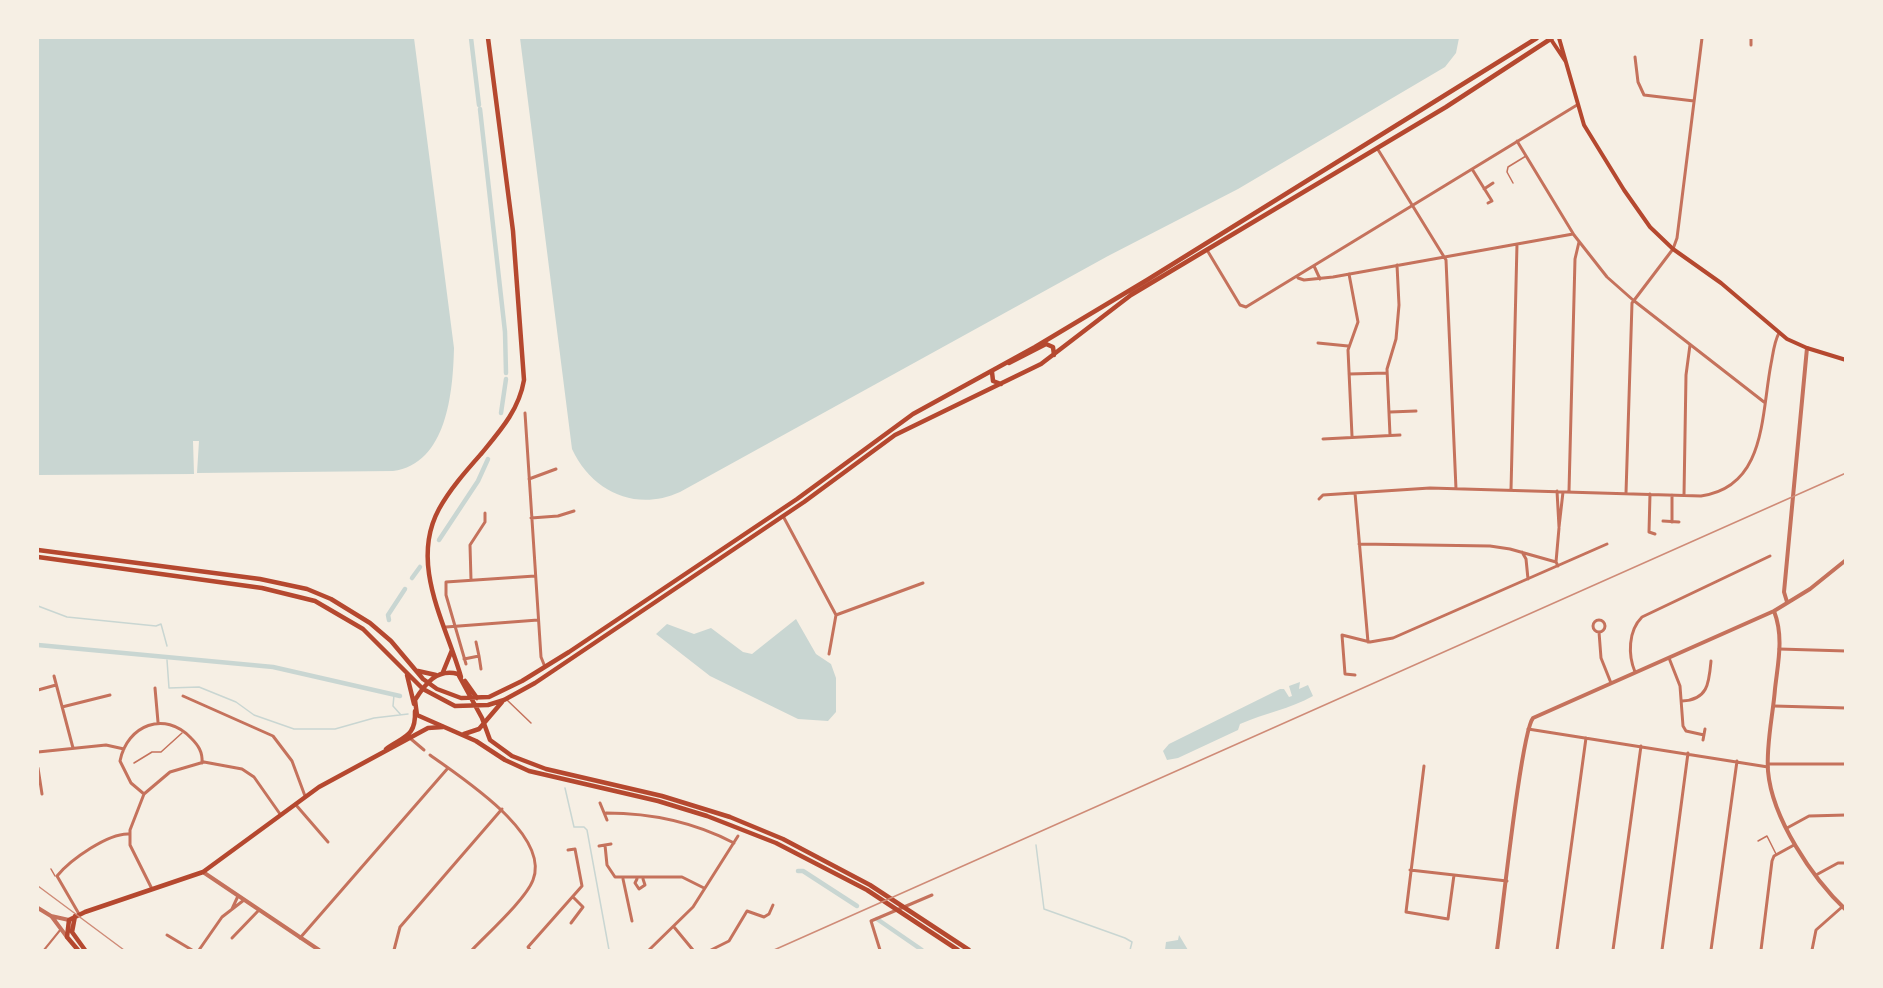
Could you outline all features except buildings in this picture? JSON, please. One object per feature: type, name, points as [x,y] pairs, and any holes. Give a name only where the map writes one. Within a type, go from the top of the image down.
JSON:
[{"type":"main road","points":[[488,38],[513,231],[524,380],[519,400],[508,420],[446,498],[430,531],[428,573],[461,677],[493,743],[523,761],[655,794],[800,847],[969,951]]},
{"type":"main road","points":[[38,550],[251,577],[307,589],[331,599],[370,623],[391,641],[428,683],[454,696],[497,694],[545,667],[797,499],[896,426],[1264,208],[1536,38]]},
{"type":"main road","points":[[38,557],[262,588],[304,598],[336,612],[363,629],[406,674],[441,701],[465,707],[476,707],[505,699],[536,682],[783,516],[895,435],[1003,384],[1053,355],[1115,306],[1446,107],[1551,38],[1566,63]]},
{"type":"main road","points":[[1559,38],[1577,105],[1588,133],[1650,227],[1673,249],[1720,283],[1779,333],[1807,348],[1845,360]]},
{"type":"main road","points":[[1004,364],[1014,363],[1046,344],[1053,346],[1053,355]]},
{"type":"main road","points":[[992,371],[993,381],[1003,384]]},
{"type":"main road","points":[[414,704],[428,683],[443,672],[453,647]]},
{"type":"main road","points":[[415,670],[437,675]]},
{"type":"main road","points":[[443,672],[461,677],[471,697]]},
{"type":"main road","points":[[78,951],[67,937],[65,927],[69,920],[77,915],[202,872],[305,796],[410,734],[416,724],[414,704],[406,674]]},
{"type":"main road","points":[[465,707],[471,697]]},
{"type":"main road","points":[[463,735],[475,732],[505,699]]},
{"type":"main road","points":[[415,711],[529,771],[658,801],[738,824]]},
{"type":"main road","points":[[374,757],[428,728],[443,727]]},
{"type":"main road","points":[[905,911],[958,951]]},
{"type":"main road","points":[[65,927],[77,915]]},
{"type":"main road","points":[[65,927],[85,951]]},
{"type":"street","points":[[1626,493],[1633,300],[1673,249],[1701,38]]},
{"type":"street","points":[[1751,38],[1751,45]]},
{"type":"street","points":[[1635,57],[1640,92],[1644,95],[1694,101]]},
{"type":"street","points":[[1207,250],[1242,307],[1249,306],[1577,105]]},
{"type":"street","points":[[1517,141],[1573,234],[1607,277],[1764,402]]},
{"type":"street","points":[[1377,147],[1445,257],[1456,489]]},
{"type":"street","points":[[1472,169],[1492,201],[1488,203]]},
{"type":"street","points":[[1484,189],[1493,183]]},
{"type":"street","points":[[1296,278],[1320,279],[1573,234]]},
{"type":"street","points":[[1569,492],[1575,259],[1579,242]]},
{"type":"street","points":[[1511,490],[1517,244]]},
{"type":"street","points":[[1390,435],[1388,373],[1389,356],[1396,339],[1399,306],[1397,265]]},
{"type":"street","points":[[1314,266],[1320,279]]},
{"type":"street","points":[[1349,274],[1358,322],[1348,346],[1352,436]]},
{"type":"street","points":[[1319,499],[1323,495],[1417,488],[1672,495],[1712,494],[1725,489],[1742,477],[1754,455],[1779,333]]},
{"type":"street","points":[[1318,343],[1348,346]]},
{"type":"street","points":[[1684,495],[1686,375],[1690,345]]},
{"type":"street","points":[[1787,603],[1784,592],[1807,348]]},
{"type":"street","points":[[1349,374],[1388,373]]},
{"type":"street","points":[[1390,412],[1416,411]]},
{"type":"street","points":[[525,413],[538,620],[541,657],[545,667]]},
{"type":"street","points":[[1323,439],[1400,435]]},
{"type":"street","points":[[541,467],[543,474]]},
{"type":"street","points":[[529,479],[556,469]]},
{"type":"street","points":[[1557,491],[1559,527]]},
{"type":"street","points":[[1557,564],[1563,492]]},
{"type":"street","points":[[1355,493],[1368,642]]},
{"type":"street","points":[[1650,494],[1648,532],[1655,534]]},
{"type":"street","points":[[1672,495],[1672,522]]},
{"type":"street","points":[[531,518],[558,516],[574,511]]},
{"type":"street","points":[[471,580],[470,545],[484,522],[484,513]]},
{"type":"street","points":[[558,516],[561,522]]},
{"type":"street","points":[[783,516],[836,615],[829,654]]},
{"type":"street","points":[[1663,521],[1678,522]]},
{"type":"street","points":[[1359,544],[1481,546],[1522,552],[1557,564]]},
{"type":"street","points":[[1355,675],[1345,674],[1342,635],[1368,642],[1393,638],[1607,544]]},
{"type":"street","points":[[1522,552],[1526,559],[1528,579]]},
{"type":"street","points":[[1635,672],[1630,656],[1633,630],[1642,617],[1765,556],[1770,556]]},
{"type":"street","points":[[1497,951],[1528,729],[1537,716],[1774,612],[1810,589],[1845,560]]},
{"type":"street","points":[[466,664],[446,582],[535,576]]},
{"type":"street","points":[[836,615],[923,583]]},
{"type":"street","points":[[1774,612],[1780,630],[1768,765],[1774,796],[1814,876],[1844,908],[1816,930],[1812,951]]},
{"type":"street","points":[[446,627],[538,620]]},
{"type":"street","points":[[1599,632],[1605,627],[1603,622],[1598,620],[1593,627],[1599,632],[1601,658],[1611,683]]},
{"type":"street","points":[[476,642],[482,669]]},
{"type":"street","points":[[1779,649],[1845,651]]},
{"type":"street","points":[[464,659],[479,656]]},
{"type":"street","points":[[1668,657],[1680,686],[1682,721],[1686,731],[1704,735]]},
{"type":"street","points":[[1682,702],[1698,699],[1705,693],[1709,685],[1711,661]]},
{"type":"street","points":[[54,676],[73,748]]},
{"type":"street","points":[[38,690],[56,685]]},
{"type":"street","points":[[155,688],[158,723]]},
{"type":"street","points":[[149,694],[156,694]]},
{"type":"street","points":[[62,707],[91,697],[110,695]]},
{"type":"street","points":[[183,696],[273,736],[292,761],[305,796]]},
{"type":"street","points":[[1774,706],[1845,708]]},
{"type":"street","points":[[144,794],[131,783],[121,766],[123,749],[136,733],[158,723],[172,724],[184,730],[201,750],[202,763]]},
{"type":"street","points":[[1528,729],[1768,765],[1845,764]]},
{"type":"street","points":[[1703,740],[1705,729]]},
{"type":"street","points":[[1557,951],[1586,738]]},
{"type":"street","points":[[411,739],[424,750]]},
{"type":"street","points":[[38,752],[112,745],[123,749]]},
{"type":"street","points":[[1614,951],[1641,746]]},
{"type":"street","points":[[1662,951],[1688,753]]},
{"type":"street","points":[[430,755],[502,809],[529,846],[535,866],[534,876],[525,892],[472,951]]},
{"type":"street","points":[[1711,951],[1737,761]]},
{"type":"street","points":[[153,890],[133,850],[130,834],[144,794],[170,772],[202,763],[220,763],[245,770],[254,777],[280,814]]},
{"type":"street","points":[[1424,766],[1406,912],[1448,919],[1454,875]]},
{"type":"street","points":[[38,768],[42,794]]},
{"type":"street","points":[[300,938],[448,768]]},
{"type":"street","points":[[600,803],[607,820]]},
{"type":"street","points":[[294,804],[328,842]]},
{"type":"street","points":[[394,951],[400,927],[502,809]]},
{"type":"street","points":[[606,813],[647,816],[696,825],[734,843]]},
{"type":"street","points":[[1788,828],[1809,816],[1845,814]]},
{"type":"street","points":[[77,915],[57,878],[68,862],[117,835],[130,834]]},
{"type":"street","points":[[649,951],[693,907],[738,836]]},
{"type":"street","points":[[599,846],[611,844]]},
{"type":"street","points":[[1761,951],[1772,861],[1777,855],[1796,844]]},
{"type":"street","points":[[605,845],[607,865],[615,877],[643,879],[682,877],[705,889]]},
{"type":"street","points":[[530,951],[528,946],[573,897],[582,883],[574,849],[568,850]]},
{"type":"street","points":[[1814,876],[1838,863],[1845,863]]},
{"type":"street","points":[[1410,870],[1507,881]]},
{"type":"street","points":[[202,872],[319,951]]},
{"type":"street","points":[[623,878],[632,921]]},
{"type":"street","points":[[638,878],[634,884],[639,889],[645,885],[643,879]]},
{"type":"street","points":[[880,951],[871,921],[932,895]]},
{"type":"street","points":[[231,911],[238,896]]},
{"type":"street","points":[[571,923],[583,907],[573,897]]},
{"type":"street","points":[[199,951],[222,917],[244,900]]},
{"type":"street","points":[[711,951],[729,940],[747,911],[764,917],[769,914],[772,907],[777,911]]},
{"type":"street","points":[[38,908],[65,927],[44,951]]},
{"type":"street","points":[[232,938],[260,910]]},
{"type":"street","points":[[51,916],[69,920]]},
{"type":"street","points":[[674,927],[693,951]]},
{"type":"street","points":[[167,935],[192,951]]},
{"type":"lane","points":[[1513,183],[1507,172],[1508,167],[1526,156]]},
{"type":"lane","points":[[505,699],[531,723]]},
{"type":"lane","points":[[134,763],[152,752],[161,752],[184,730]]},
{"type":"lane","points":[[1758,841],[1767,836],[1777,855]]},
{"type":"lane","points":[[51,869],[57,878]]},
{"type":"shaded area","points":[[38,38],[414,38],[454,348],[452,385],[443,423],[436,441],[425,455],[411,466],[393,471],[197,473],[199,441],[193,441],[194,474],[38,475]]},
{"type":"shaded area","points":[[520,38],[1459,38],[1456,53],[1445,67],[1238,189],[1108,256],[680,492],[664,498],[647,500],[632,499],[603,487],[591,477],[572,449]]},
{"type":"shaded area","points":[[796,619],[816,654],[831,664],[836,678],[836,712],[828,721],[798,719],[710,676],[656,634],[667,624],[694,634],[711,628],[743,652],[752,654]]},
{"type":"shaded area","points":[[1300,682],[1299,689],[1308,685],[1313,696],[1240,724],[1238,730],[1178,758],[1167,760],[1163,751],[1169,744],[1280,689],[1284,689],[1289,697],[1292,696],[1289,686]]},
{"type":"shaded area","points":[[1179,935],[1188,950],[1165,950],[1166,942],[1178,940]]},
{"type":"waterway","points":[[471,38],[479,105]]},
{"type":"waterway","points":[[480,109],[505,332],[506,373]]},
{"type":"waterway","points":[[501,413],[506,379]]},
{"type":"waterway","points":[[439,540],[478,481],[488,459]]},
{"type":"waterway","points":[[412,578],[420,567]]},
{"type":"waterway","points":[[389,620],[388,615],[405,589]]},
{"type":"waterway","points":[[38,606],[67,617],[156,626],[161,624],[167,646]]},
{"type":"waterway","points":[[38,645],[273,667],[400,696]]},
{"type":"waterway","points":[[167,660],[169,688],[199,687],[236,702],[254,715],[294,729],[335,729],[374,718],[408,714]]},
{"type":"waterway","points":[[394,695],[393,706],[401,715]]},
{"type":"waterway","points":[[565,788],[574,827],[584,827],[587,830],[609,950]]},
{"type":"waterway","points":[[1036,845],[1044,909],[1125,938],[1132,942],[1130,950]]},
{"type":"waterway","points":[[798,871],[803,871],[857,906]]},
{"type":"waterway","points":[[877,919],[922,950]]},
{"type":"railway","points":[[774,950],[1846,473]]},
{"type":"railway","points":[[38,886],[124,950]]}]
